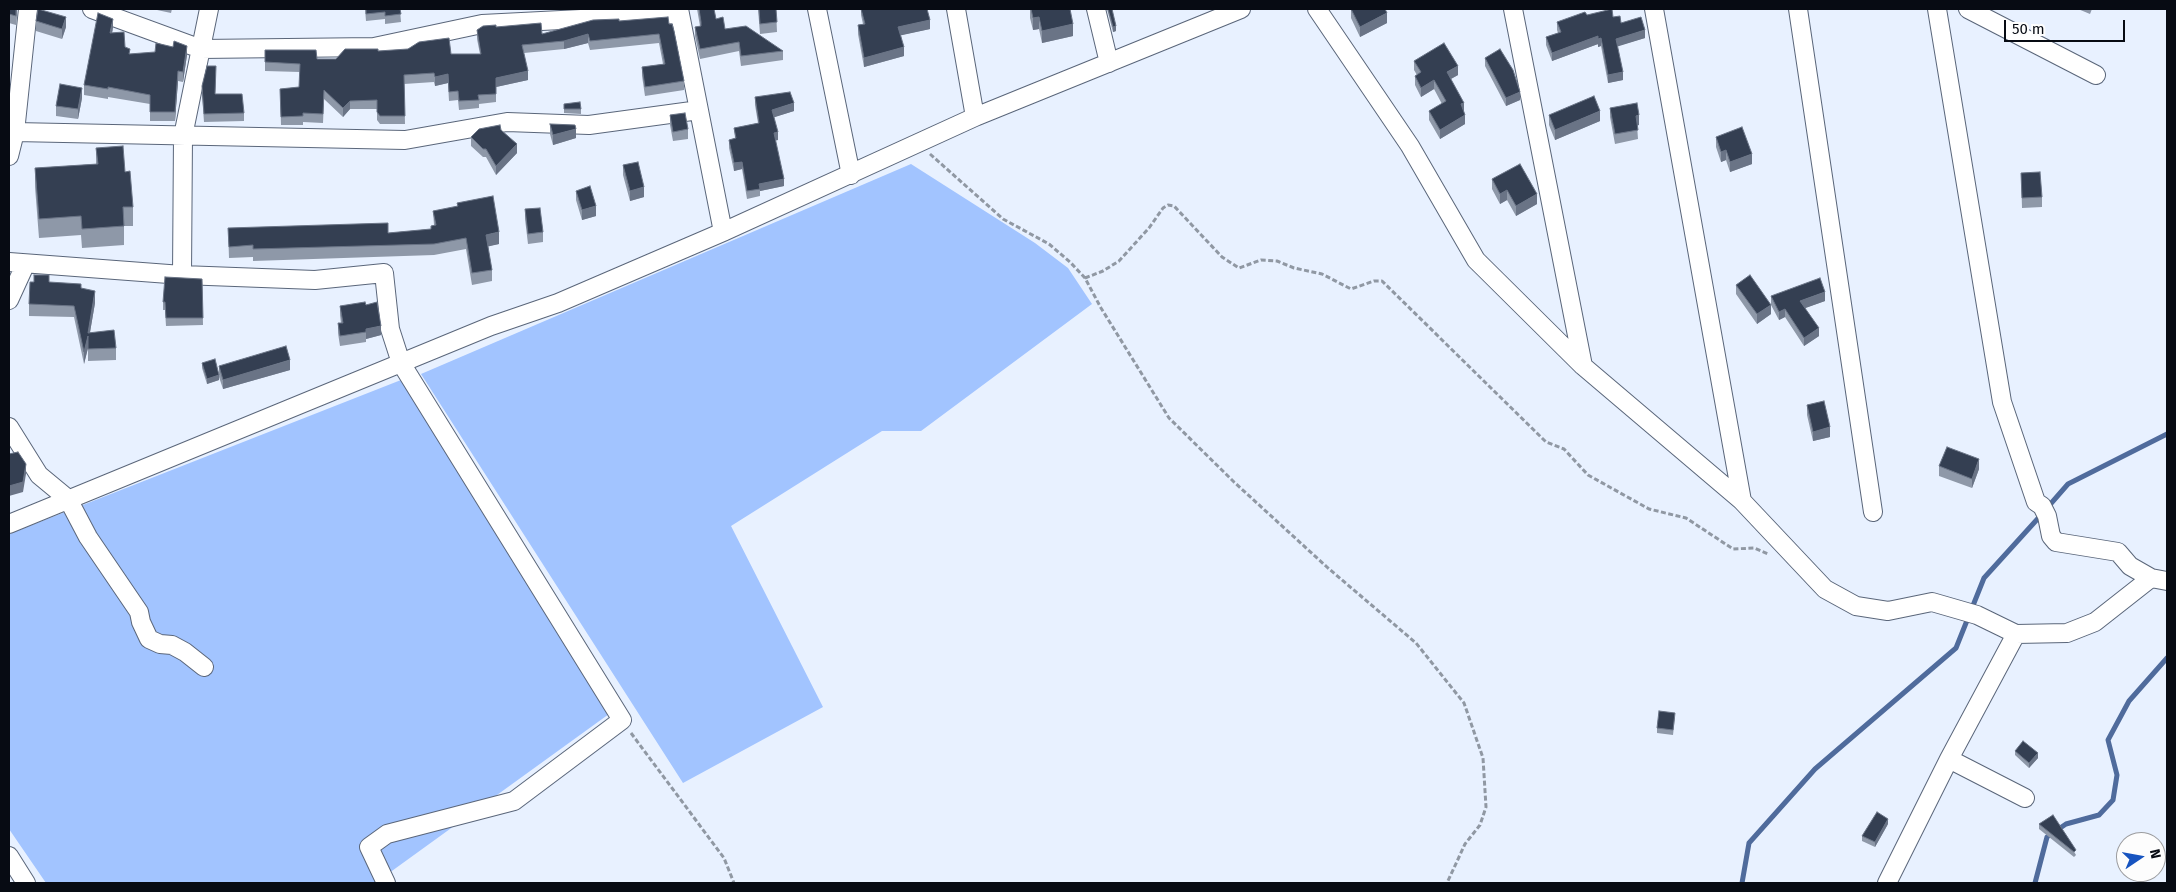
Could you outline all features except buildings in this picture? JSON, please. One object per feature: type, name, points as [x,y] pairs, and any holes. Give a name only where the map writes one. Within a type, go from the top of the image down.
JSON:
[{"type":"street","points":[[9,156],[15,132],[28,9]]},
{"type":"street","points":[[92,9],[201,50],[374,46],[482,24],[679,12],[723,232]]},
{"type":"street","points":[[182,275],[183,136],[209,9]]},
{"type":"street","points":[[817,9],[851,175]]},
{"type":"street","points":[[956,9],[975,117]]},
{"type":"street","points":[[1096,9],[1109,63]]},
{"type":"street","points":[[1317,9],[1410,146],[1476,260],[1583,366],[1742,501],[1825,589],[1856,606],[1888,611],[1932,602],[1977,615],[2016,634],[2067,633],[2095,622],[2159,580]]},
{"type":"street","points":[[1513,9],[1583,366]]},
{"type":"street","points":[[1654,9],[1742,501]]},
{"type":"street","points":[[1798,9],[1872,512]]},
{"type":"street","points":[[1936,9],[2002,402],[2051,536],[2056,542],[2118,552],[2130,566],[2159,580]]},
{"type":"street","points":[[1968,9],[2096,75]]},
{"type":"street","points":[[9,524],[68,498],[491,326],[558,303],[851,175],[975,117],[1237,10]]},
{"type":"street","points":[[15,132],[406,140],[507,122],[589,125],[698,110]]},
{"type":"street","points":[[9,300],[17,263],[182,275],[315,280],[384,273],[390,329],[401,363],[622,720],[514,801],[387,834],[369,847],[386,883]]},
{"type":"street","points":[[9,427],[39,475],[68,498],[88,536],[139,612],[141,622],[149,639],[160,644],[172,645],[186,652],[204,667]]},
{"type":"street","points":[[1887,883],[1949,759],[2016,634]]},
{"type":"street","points":[[1949,759],[2025,798]]},
{"type":"street","points":[[9,856],[26,883]]},
{"type":"path","points":[[918,144],[1004,219],[1049,244],[1070,262],[1085,278],[1101,308],[1169,418],[1248,495],[1328,568],[1416,643],[1464,703],[1482,758],[1486,808],[1480,825],[1464,844],[1447,883]]},
{"type":"path","points":[[1085,278],[1103,271],[1119,261],[1150,228],[1163,208],[1168,205],[1174,206],[1222,257],[1239,268],[1261,260],[1277,261],[1294,268],[1322,274],[1351,289],[1374,281],[1382,281],[1546,442],[1564,449],[1588,475],[1649,509],[1686,518],[1733,548],[1754,548],[1770,555]]},
{"type":"path","points":[[622,720],[724,858],[734,883]]},
{"type":"shaded area","points":[[911,164],[1035,243],[1068,268],[1092,304],[921,431],[882,431],[731,526],[823,707],[683,783],[421,374]]},
{"type":"shaded area","points":[[401,380],[609,714],[378,881],[379,883],[46,883],[9,829],[9,534]]},
{"type":"waterway","points":[[2047,508],[2068,484],[2167,434]]},
{"type":"waterway","points":[[1742,883],[1749,843],[1815,769],[1956,648],[1984,578],[2042,514]]},
{"type":"waterway","points":[[2035,883],[2047,837],[2066,824],[2099,815],[2113,800],[2117,775],[2108,740],[2129,701],[2167,658]]}]
